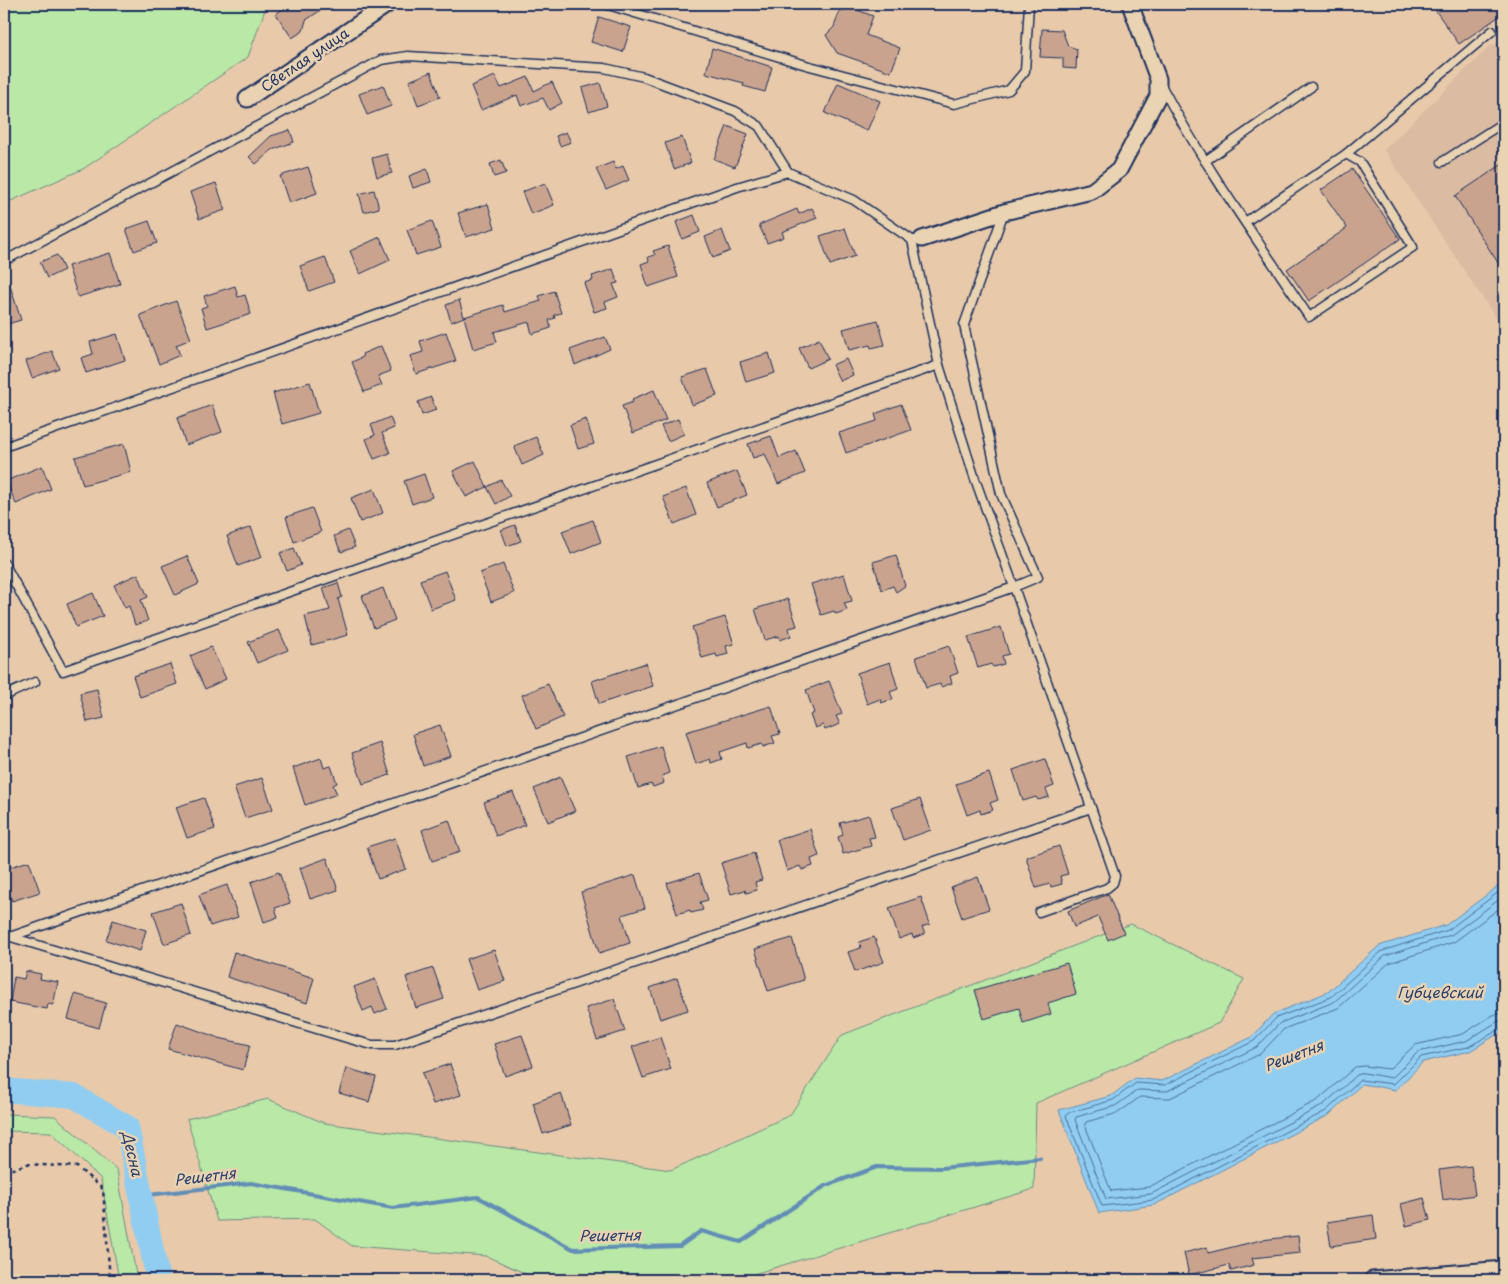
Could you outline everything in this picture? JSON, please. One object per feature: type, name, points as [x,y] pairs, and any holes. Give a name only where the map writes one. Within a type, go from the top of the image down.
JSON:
[{"type":"street","name":"Светлая улица","points":[[246,98],[386,4]]},
{"type":"street","points":[[917,240],[1004,212],[1092,191],[1119,170],[1158,96],[1158,79],[1130,4]]},
{"type":"street","points":[[1372,1280],[1504,1269]]},
{"type":"lane","points":[[604,4],[806,65],[954,104],[1009,90],[1025,70],[1029,4]]},
{"type":"lane","points":[[1245,222],[1346,154],[1492,32]]},
{"type":"lane","points":[[4,261],[381,60],[408,56],[604,68],[644,77],[735,112],[759,126],[788,172],[854,200],[917,240],[939,365],[975,479],[1115,876],[1113,884],[1088,896],[1039,912]]},
{"type":"lane","points":[[1158,79],[1187,134],[1309,317],[1413,247],[1360,162],[1346,154]]},
{"type":"lane","points":[[1205,161],[1311,87]]},
{"type":"lane","points":[[1442,162],[1504,122]]},
{"type":"lane","points":[[4,447],[728,190],[788,172]]},
{"type":"lane","points":[[7,938],[1014,587],[1038,577],[1001,494],[964,325],[1004,212]]},
{"type":"lane","points":[[4,563],[63,671],[939,365]]},
{"type":"lane","points":[[4,696],[35,682]]},
{"type":"lane","points":[[7,938],[350,1039],[372,1045],[395,1045],[1091,808]]},
{"type":"path","points":[[4,1172],[27,1164],[77,1167],[103,1189],[110,1280]]},
{"type":"shaded area","points":[[1504,41],[1504,330],[1384,150],[1490,46]]},
{"type":"green space","points":[[4,4],[267,4],[248,57],[83,169],[4,204]]},
{"type":"green space","points":[[1131,924],[1244,979],[1219,1023],[1036,1103],[1034,1189],[734,1280],[540,1280],[486,1256],[352,1246],[315,1219],[217,1221],[187,1119],[268,1099],[324,1123],[671,1170],[790,1115],[842,1035]]},
{"type":"green space","points":[[4,1114],[55,1116],[117,1170],[137,1280],[119,1280],[101,1179],[51,1132],[4,1131]]},
{"type":"water","name":"Губцевский","points":[[1504,882],[1504,1030],[1470,1051],[1423,1062],[1396,1090],[1362,1084],[1329,1115],[1154,1205],[1099,1213],[1059,1110],[1111,1096],[1135,1078],[1162,1081],[1252,1037],[1273,1014],[1328,992],[1379,946],[1446,925]]},
{"type":"building","points":[[281,4],[330,4],[306,20],[303,31],[292,38],[276,14],[284,8]]},
{"type":"building","points":[[842,4],[873,16],[866,35],[900,48],[891,72],[837,53],[826,35],[834,27]]},
{"type":"building","points":[[1431,4],[1504,4],[1504,13],[1459,44]]},
{"type":"building","points":[[599,17],[631,27],[623,52],[591,42]]},
{"type":"building","points":[[1042,29],[1062,30],[1068,46],[1077,49],[1076,69],[1063,68],[1063,58],[1040,57]]},
{"type":"building","points":[[712,48],[772,67],[765,92],[743,86],[744,83],[706,73]]},
{"type":"building","points":[[431,72],[440,97],[418,105],[409,81]]},
{"type":"building","points":[[495,76],[501,88],[528,77],[534,91],[552,82],[562,103],[549,110],[543,98],[521,106],[517,95],[481,110],[471,86]]},
{"type":"building","points":[[600,83],[607,106],[589,112],[582,88]]},
{"type":"building","points":[[838,83],[880,101],[867,131],[825,113]]},
{"type":"building","points":[[383,85],[391,106],[367,115],[359,94]]},
{"type":"building","points":[[727,126],[748,134],[735,167],[714,159]]},
{"type":"building","points":[[290,130],[294,142],[272,150],[256,164],[249,157],[271,136]]},
{"type":"building","points":[[566,132],[571,142],[560,146],[556,136]]},
{"type":"building","points":[[682,137],[691,163],[674,169],[665,143]]},
{"type":"building","points":[[387,154],[392,173],[377,177],[372,158]]},
{"type":"building","points":[[501,160],[506,173],[494,177],[490,164]]},
{"type":"building","points":[[613,162],[616,169],[623,166],[629,180],[606,190],[596,169]]},
{"type":"building","points":[[1504,163],[1504,272],[1455,196]]},
{"type":"building","points":[[308,167],[317,193],[289,203],[280,176]]},
{"type":"building","points":[[427,169],[431,182],[413,188],[409,176]]},
{"type":"building","points":[[1352,169],[1400,239],[1309,301],[1287,269],[1347,228],[1321,190]]},
{"type":"building","points":[[216,183],[225,210],[199,219],[190,192]]},
{"type":"building","points":[[545,183],[554,205],[531,214],[522,192]]},
{"type":"building","points":[[374,190],[379,208],[364,212],[359,194]]},
{"type":"building","points":[[488,204],[495,228],[466,237],[458,213]]},
{"type":"building","points":[[812,208],[817,218],[782,232],[784,237],[767,243],[759,225],[797,209],[799,214]]},
{"type":"building","points":[[694,215],[700,232],[682,239],[676,222]]},
{"type":"building","points":[[149,221],[157,243],[134,251],[126,229]]},
{"type":"building","points":[[432,221],[441,247],[416,255],[407,230]]},
{"type":"building","points":[[845,228],[855,256],[830,265],[820,236]]},
{"type":"building","points":[[722,230],[730,251],[713,258],[705,237]]},
{"type":"building","points":[[380,237],[390,260],[360,274],[350,251]]},
{"type":"building","points":[[668,246],[678,277],[648,287],[641,264],[649,261],[648,257],[655,255],[653,251]]},
{"type":"building","points":[[110,253],[120,284],[78,297],[68,266]]},
{"type":"building","points":[[57,255],[64,270],[47,278],[40,262]]},
{"type":"building","points":[[325,257],[334,282],[309,291],[300,266]]},
{"type":"building","points":[[613,269],[618,283],[613,284],[618,297],[605,302],[607,308],[594,312],[584,283],[593,280],[592,276]]},
{"type":"building","points":[[4,273],[6,273],[21,320],[4,325]]},
{"type":"building","points":[[235,286],[238,297],[245,295],[251,314],[207,328],[201,308],[207,306],[204,296]]},
{"type":"building","points":[[554,291],[561,313],[554,315],[555,318],[549,320],[551,328],[532,334],[529,322],[494,332],[497,342],[473,349],[464,317],[503,305],[505,312],[541,301],[539,296]]},
{"type":"building","points":[[459,300],[464,317],[451,322],[446,305]]},
{"type":"building","points":[[176,301],[191,339],[176,345],[180,355],[159,364],[140,315]]},
{"type":"building","points":[[878,320],[885,345],[871,348],[870,345],[849,350],[843,329]]},
{"type":"building","points":[[446,332],[456,361],[416,374],[410,356],[423,352],[420,341]]},
{"type":"building","points":[[117,334],[125,360],[86,373],[81,358],[93,354],[90,342]]},
{"type":"building","points":[[605,337],[610,349],[575,365],[570,350]]},
{"type":"building","points":[[819,339],[828,359],[808,368],[799,348]]},
{"type":"building","points":[[381,346],[391,371],[378,376],[382,385],[364,392],[352,362],[363,357],[362,354]]},
{"type":"building","points":[[52,351],[59,368],[32,378],[26,361]]},
{"type":"building","points":[[769,353],[775,373],[746,382],[740,362]]},
{"type":"building","points":[[846,359],[853,375],[840,381],[832,365]]},
{"type":"building","points":[[707,369],[717,396],[692,405],[682,377]]},
{"type":"building","points":[[310,382],[319,413],[282,424],[273,393]]},
{"type":"building","points":[[654,390],[666,420],[633,433],[622,406],[633,402],[632,399]]},
{"type":"building","points":[[431,397],[436,410],[422,415],[418,402]]},
{"type":"building","points":[[901,404],[911,430],[846,453],[839,433],[877,421],[875,414]]},
{"type":"building","points":[[212,405],[222,432],[186,445],[177,418]]},
{"type":"building","points":[[390,417],[394,428],[382,433],[390,453],[374,459],[366,439],[375,435],[371,425]]},
{"type":"building","points":[[586,419],[594,444],[578,449],[570,425]]},
{"type":"building","points":[[678,419],[684,434],[668,441],[661,426]]},
{"type":"building","points":[[771,436],[779,458],[796,451],[805,473],[778,484],[765,454],[753,458],[748,444]]},
{"type":"building","points":[[536,437],[544,455],[522,465],[514,446]]},
{"type":"building","points":[[124,444],[131,472],[83,485],[75,457]]},
{"type":"building","points":[[475,461],[487,487],[466,497],[453,471]]},
{"type":"building","points":[[42,466],[51,489],[16,504],[6,481]]},
{"type":"building","points":[[737,471],[747,495],[717,507],[707,483]]},
{"type":"building","points":[[424,474],[432,497],[412,504],[404,481]]},
{"type":"building","points":[[501,480],[510,496],[496,504],[487,487]]},
{"type":"building","points":[[686,488],[696,515],[674,524],[663,497]]},
{"type":"building","points":[[374,489],[383,513],[360,522],[351,498]]},
{"type":"building","points":[[312,508],[321,532],[294,542],[286,517]]},
{"type":"building","points":[[593,520],[601,542],[571,554],[562,531]]},
{"type":"building","points":[[515,525],[521,541],[507,546],[501,530]]},
{"type":"building","points":[[251,527],[262,557],[238,566],[227,536]]},
{"type":"building","points":[[348,530],[355,547],[341,552],[334,536]]},
{"type":"building","points":[[294,548],[301,565],[287,571],[280,553]]},
{"type":"building","points":[[896,555],[905,586],[896,592],[893,586],[882,590],[873,562]]},
{"type":"building","points":[[187,556],[199,584],[175,595],[162,566]]},
{"type":"building","points":[[503,564],[514,593],[491,602],[480,573]]},
{"type":"building","points":[[445,571],[456,600],[431,609],[420,580]]},
{"type":"building","points":[[138,574],[148,597],[141,600],[148,621],[135,625],[129,606],[125,608],[114,585]]},
{"type":"building","points":[[844,574],[852,601],[844,603],[847,610],[836,614],[834,611],[821,615],[811,584]]},
{"type":"building","points":[[338,583],[342,597],[338,599],[348,635],[312,645],[305,616],[330,610],[323,588]]},
{"type":"building","points":[[383,588],[395,620],[374,628],[362,596]]},
{"type":"building","points":[[93,593],[103,616],[76,627],[67,604]]},
{"type":"building","points":[[788,599],[797,626],[789,628],[791,636],[780,640],[779,636],[765,640],[755,609]]},
{"type":"building","points":[[725,617],[734,644],[726,646],[728,654],[717,657],[716,654],[702,658],[692,627]]},
{"type":"building","points":[[1001,627],[1009,654],[1002,656],[1004,664],[993,667],[991,664],[978,668],[968,637]]},
{"type":"building","points":[[279,630],[288,650],[257,663],[248,642]]},
{"type":"building","points":[[949,646],[958,673],[950,676],[952,683],[941,687],[940,684],[926,688],[916,657]]},
{"type":"building","points":[[211,647],[226,679],[205,689],[190,656]]},
{"type":"building","points":[[890,662],[898,689],[890,692],[893,699],[881,703],[880,699],[867,704],[857,673]]},
{"type":"building","points":[[646,663],[653,686],[599,704],[592,681]]},
{"type":"building","points":[[170,664],[177,684],[140,697],[133,676]]},
{"type":"building","points":[[829,681],[842,714],[836,716],[840,724],[825,730],[823,725],[815,728],[810,715],[814,713],[806,690]]},
{"type":"building","points":[[548,684],[563,717],[536,729],[522,695]]},
{"type":"building","points":[[97,689],[104,718],[87,722],[80,693]]},
{"type":"building","points":[[771,706],[780,734],[772,736],[775,743],[763,747],[762,744],[748,748],[747,743],[720,752],[722,759],[711,763],[710,759],[696,764],[686,732]]},
{"type":"building","points":[[440,725],[451,756],[423,766],[413,734]]},
{"type":"building","points":[[380,743],[390,775],[363,784],[352,753]]},
{"type":"building","points":[[661,746],[669,773],[662,776],[664,783],[653,787],[651,784],[638,788],[628,757]]},
{"type":"building","points":[[321,758],[324,768],[331,766],[337,783],[333,785],[337,794],[305,805],[293,768]]},
{"type":"building","points":[[1045,759],[1054,786],[1046,789],[1049,797],[1038,800],[1036,797],[1023,801],[1013,770]]},
{"type":"building","points":[[989,773],[998,800],[990,803],[993,810],[981,814],[980,810],[967,815],[956,784]]},
{"type":"building","points":[[560,777],[575,811],[548,822],[534,789]]},
{"type":"building","points":[[262,778],[273,809],[245,818],[234,787]]},
{"type":"building","points":[[513,792],[525,825],[496,836],[484,802]]},
{"type":"building","points":[[204,798],[215,829],[187,838],[176,807]]},
{"type":"building","points":[[920,799],[931,830],[903,840],[892,808]]},
{"type":"building","points":[[869,815],[875,837],[869,838],[871,846],[843,854],[838,837],[843,835],[840,823]]},
{"type":"building","points":[[449,820],[460,852],[432,861],[422,830]]},
{"type":"building","points":[[810,829],[819,856],[811,859],[813,866],[802,870],[800,866],[787,871],[777,840]]},
{"type":"building","points":[[395,838],[406,869],[378,879],[367,847]]},
{"type":"building","points":[[1059,846],[1068,874],[1060,876],[1062,884],[1051,887],[1050,884],[1036,888],[1026,857]]},
{"type":"building","points":[[754,853],[762,880],[755,882],[757,890],[746,893],[745,890],[731,894],[721,863]]},
{"type":"building","points":[[327,858],[338,890],[310,899],[300,868]]},
{"type":"building","points":[[29,861],[40,892],[12,901],[4,878],[4,869]]},
{"type":"building","points":[[279,872],[290,903],[275,908],[278,917],[264,922],[251,882]]},
{"type":"building","points":[[699,873],[708,900],[700,902],[703,910],[691,913],[690,910],[677,914],[667,883]]},
{"type":"building","points":[[635,875],[645,908],[622,915],[630,943],[599,953],[581,892]]},
{"type":"building","points":[[978,877],[989,909],[962,918],[951,887]]},
{"type":"building","points":[[227,885],[238,917],[210,926],[199,895]]},
{"type":"building","points":[[1108,894],[1124,933],[1108,940],[1098,917],[1074,927],[1068,911]]},
{"type":"building","points":[[921,897],[930,924],[922,927],[925,934],[913,938],[912,934],[899,939],[889,908]]},
{"type":"building","points":[[181,903],[191,935],[164,944],[153,912]]},
{"type":"building","points":[[113,920],[146,930],[140,951],[106,940]]},
{"type":"building","points":[[874,937],[884,962],[855,972],[848,952],[861,948],[859,942]]},
{"type":"building","points":[[792,938],[804,980],[768,991],[755,949]]},
{"type":"building","points":[[494,950],[505,981],[477,990],[466,959]]},
{"type":"building","points":[[234,952],[314,978],[307,1003],[227,977]]},
{"type":"building","points":[[1067,963],[1076,994],[1048,1003],[1051,1014],[1023,1023],[1019,1008],[984,1019],[975,990]]},
{"type":"building","points":[[433,968],[444,999],[416,1008],[406,977]]},
{"type":"building","points":[[26,971],[41,974],[40,979],[58,982],[53,1005],[48,1004],[47,1009],[10,1002],[14,977],[24,979]]},
{"type":"building","points":[[677,978],[688,1010],[660,1019],[650,988]]},
{"type":"building","points":[[375,979],[387,1009],[375,1014],[372,1007],[363,1011],[354,987]]},
{"type":"building","points":[[75,994],[106,1003],[99,1028],[68,1019]]},
{"type":"building","points":[[614,999],[625,1031],[597,1040],[586,1008]]},
{"type":"building","points":[[177,1023],[219,1038],[250,1045],[243,1070],[168,1049]]},
{"type":"building","points":[[522,1035],[533,1066],[505,1076],[494,1044]]},
{"type":"building","points":[[660,1037],[671,1069],[643,1078],[632,1047]]},
{"type":"building","points":[[450,1064],[461,1095],[433,1104],[422,1073]]},
{"type":"building","points":[[346,1068],[376,1077],[369,1102],[339,1093]]},
{"type":"building","points":[[561,1093],[571,1125],[543,1134],[533,1103]]},
{"type":"building","points":[[1471,1166],[1475,1195],[1443,1200],[1439,1170]]},
{"type":"building","points":[[1424,1198],[1430,1220],[1406,1226],[1401,1204]]},
{"type":"building","points":[[1373,1215],[1376,1239],[1331,1246],[1327,1222]]},
{"type":"building","points":[[1298,1236],[1300,1253],[1252,1258],[1254,1265],[1231,1271],[1229,1265],[1189,1275],[1184,1253],[1207,1247],[1208,1253],[1261,1240]]},
{"type":"waterway","name":"Десна","points":[[4,1090],[74,1096],[127,1127],[158,1280]]},
{"type":"waterway","name":"Решетня","points":[[140,1196],[251,1183],[393,1208],[478,1197],[573,1249],[680,1246],[701,1231],[741,1242],[825,1186],[877,1167],[941,1168],[1040,1158]]}]
